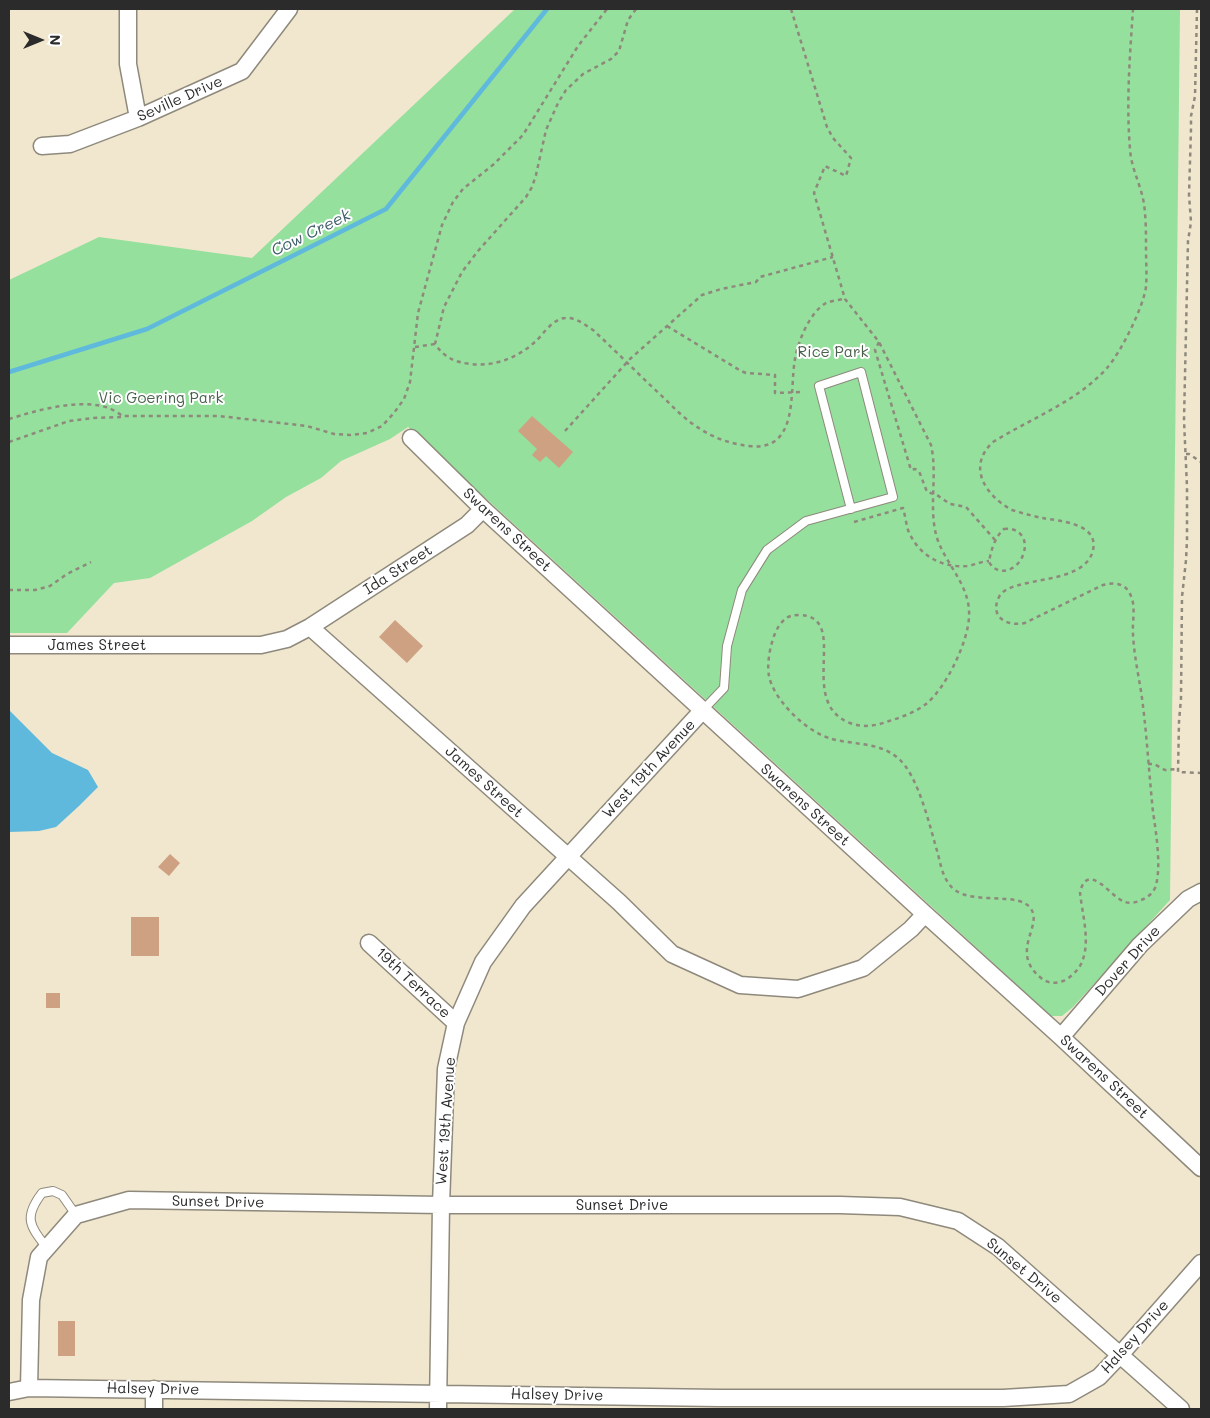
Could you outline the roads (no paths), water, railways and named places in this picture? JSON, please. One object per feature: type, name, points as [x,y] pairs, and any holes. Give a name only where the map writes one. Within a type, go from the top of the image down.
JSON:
[{"type":"street","points":[[128,9],[128,64],[138,118]]},
{"type":"street","name":"Seville Drive","points":[[42,146],[70,144],[138,118],[242,71],[289,9]]},
{"type":"street","name":"Swarens Street","points":[[411,438],[483,509],[702,711],[1061,1036],[1201,1168]]},
{"type":"street","name":"Ida Street","points":[[310,627],[467,524],[483,509]]},
{"type":"street","name":"James Street","points":[[9,645],[261,645],[287,639],[310,627],[619,902],[672,954],[740,985],[798,989],[863,968],[911,929],[925,914]]},
{"type":"street","name":"West 19th Avenue","points":[[438,1401],[441,1206],[446,1069],[456,1023],[483,962],[523,906],[702,711]]},
{"type":"street","name":"Dover Drive","points":[[1061,1036],[1140,945],[1188,899],[1201,892]]},
{"type":"street","name":"19th Terrace","points":[[369,943],[456,1023]]},
{"type":"street","name":"Sunset Drive","points":[[76,1215],[130,1200],[441,1206],[840,1205],[900,1207],[958,1221],[998,1247],[1181,1409]]},
{"type":"street","points":[[30,1388],[31,1300],[39,1257],[76,1215]]},
{"type":"street","name":"Halsey Drive","points":[[9,1392],[30,1388],[154,1389],[438,1401],[719,1404],[1003,1404],[1068,1394],[1099,1377],[1201,1263]]},
{"type":"street","points":[[154,1389],[154,1409]]},
{"type":"lane","points":[[702,711],[724,688],[727,646],[742,590],[767,550],[806,521],[851,509],[893,497],[861,372],[819,386],[851,509]]},
{"type":"lane","points":[[47,1248],[32,1229],[31,1212],[35,1202],[42,1193],[53,1191],[62,1195],[76,1215]]},
{"type":"water","points":[[9,710],[52,753],[88,770],[98,787],[56,827],[39,831],[9,832]]},
{"type":"waterway","name":"Cow Creek","points":[[9,372],[147,329],[386,209],[547,9]]},
{"type":"park label","name":"Rice Park","points":[[833,352]]},
{"type":"park label","name":"Vic Goering Park","points":[[161,398]]}]
